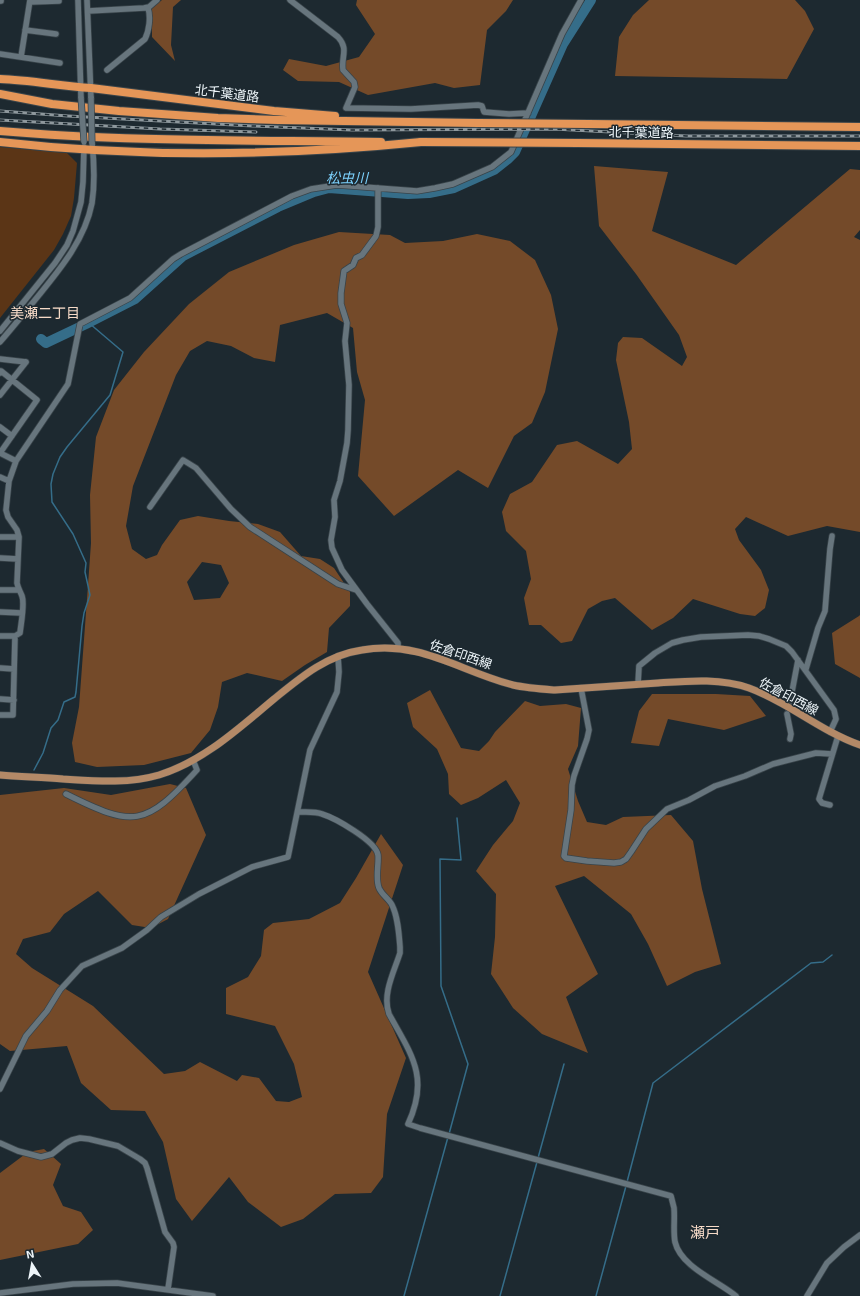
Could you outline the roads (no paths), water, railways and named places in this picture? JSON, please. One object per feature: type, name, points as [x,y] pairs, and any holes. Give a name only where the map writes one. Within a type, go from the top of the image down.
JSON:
[{"type":"highway","name":"北千葉道路","points":[[0,79],[26,80],[274,111],[356,118],[431,119],[452,123]]},
{"type":"highway","name":"北千葉道路","points":[[0,94],[52,104],[119,111],[218,118],[452,123],[860,127]]},
{"type":"highway","name":"北千葉道路","points":[[0,131],[59,136],[227,140],[860,146]]},
{"type":"highway","name":"北千葉道路","points":[[0,142],[93,146],[178,153],[350,149],[421,142]]},
{"type":"main road","name":"佐倉印西線","points":[[0,775],[114,782],[158,775],[193,760],[216,746],[306,673],[323,662],[338,656],[361,650],[382,648],[398,648],[415,651],[512,684],[535,689],[555,690],[695,681],[720,681],[736,684],[763,693],[830,732],[860,744]]},
{"type":"main road","name":"佐倉印西線","points":[[0,780],[64,782],[77,780]]},
{"type":"street","points":[[0,331],[55,263],[67,245],[73,231],[81,202],[84,146],[78,0]]},
{"type":"street","points":[[0,342],[65,261],[80,235],[92,203],[94,179],[90,98],[91,88],[88,0]]},
{"type":"street","points":[[88,11],[148,8],[157,0]]},
{"type":"street","points":[[290,0],[338,37],[344,44],[345,52],[343,70],[354,82],[355,87],[346,108],[411,109],[478,105],[482,106],[484,112],[528,114]]},
{"type":"street","points":[[0,636],[15,636],[20,633],[22,613],[22,596],[18,590],[17,583],[19,537],[17,530],[3,510],[8,482],[16,461],[68,384],[80,324],[130,298],[173,259],[181,254],[292,196],[311,189],[337,185],[417,190],[435,188],[453,184],[492,168],[511,152],[562,34],[581,0]]},
{"type":"street","points":[[21,57],[30,1],[59,1]]},
{"type":"street","points":[[106,70],[145,40],[149,24],[148,8]]},
{"type":"street","points":[[26,30],[56,34]]},
{"type":"street","points":[[0,54],[60,63]]},
{"type":"street","points":[[378,188],[378,227],[376,236],[362,255],[356,258],[353,265],[344,271],[341,293],[341,304],[347,323],[345,340],[349,385],[348,430],[340,481],[334,500],[335,517],[331,540],[332,548],[342,570],[393,639],[398,643],[398,648]]},
{"type":"street","points":[[0,359],[26,362],[0,395]]},
{"type":"street","points":[[0,373],[1,371],[37,400],[0,453],[16,461]]},
{"type":"street","points":[[0,427],[12,436]]},
{"type":"street","points":[[150,507],[183,460],[196,468],[231,509],[250,527],[338,584],[356,590]]},
{"type":"street","points":[[0,477],[8,482]]},
{"type":"street","points":[[806,669],[825,611],[832,536]]},
{"type":"street","points":[[0,537],[19,537]]},
{"type":"street","points":[[0,558],[18,559]]},
{"type":"street","points":[[0,590],[18,590]]},
{"type":"street","points":[[0,612],[22,613]]},
{"type":"street","points":[[638,684],[638,671],[642,662],[672,643],[695,638],[748,635],[758,636],[786,646],[806,669],[834,710],[836,719],[830,732]]},
{"type":"street","points":[[0,715],[13,716],[15,636]]},
{"type":"street","points":[[0,1089],[26,1036],[47,1011],[60,990],[78,969],[89,962],[122,948],[147,930],[161,917],[199,894],[252,867],[288,857],[310,750],[337,692],[339,672],[338,656]]},
{"type":"street","points":[[791,697],[798,660]]},
{"type":"street","points":[[0,668],[14,669]]},
{"type":"street","points":[[581,688],[589,730],[572,785],[570,817],[564,856],[566,858],[587,861],[621,862],[626,859],[646,829],[667,809],[689,800],[715,786],[745,776],[773,764],[816,754],[832,754]]},
{"type":"street","points":[[0,699],[14,700]]},
{"type":"street","points":[[786,714],[791,734],[790,739]]},
{"type":"street","points":[[830,805],[822,803],[819,799],[838,736]]},
{"type":"street","points":[[66,794],[90,806],[116,816],[142,816],[152,812],[165,802],[196,770],[193,760]]},
{"type":"street","points":[[298,812],[321,813],[364,838],[376,849],[378,854],[379,888],[392,905],[395,912],[400,947],[400,953],[388,990],[386,1006],[412,1057],[418,1081],[416,1102],[408,1124],[671,1196],[674,1208],[674,1232],[678,1250],[696,1269],[736,1296]]},
{"type":"street","points":[[0,1143],[18,1151],[41,1157],[52,1154],[72,1140],[80,1138],[88,1139],[118,1146],[145,1163],[165,1232],[174,1243],[168,1289]]},
{"type":"street","points":[[807,1296],[828,1263],[844,1247],[860,1235]]},
{"type":"street","points":[[0,1293],[90,1282],[121,1283],[214,1296]]},
{"type":"waterway","name":"松虫川","points":[[41,339],[46,343],[135,299],[183,256],[278,207],[314,192],[329,188],[408,194],[429,193],[454,188],[494,170],[515,152],[563,44],[591,0]]},
{"type":"waterway","points":[[34,770],[43,753],[51,728],[58,720],[64,702],[75,697],[82,626],[84,613],[90,595],[85,572],[86,563],[73,534],[52,502],[51,484],[53,474],[60,457],[67,447],[110,395],[123,352],[89,323]]},
{"type":"waterway","points":[[449,1134],[468,1064],[441,986],[440,859],[461,860],[457,818]]},
{"type":"waterway","points":[[627,1182],[653,1083],[811,963],[823,962],[832,955]]},
{"type":"waterway","points":[[538,1158],[564,1064]]},
{"type":"waterway","points":[[404,1296],[448,1137]]},
{"type":"waterway","points":[[500,1296],[537,1162]]},
{"type":"waterway","points":[[596,1296],[626,1186]]},
{"type":"tunnel","points":[[787,714],[791,697]]},
{"type":"railway","points":[[0,111],[253,126],[352,130],[554,129],[686,136],[860,136]]},
{"type":"railway","points":[[0,120],[160,129],[256,132]]},
{"type":"district","name":"美瀬二丁目","points":[[45,312]]},
{"type":"district","name":"瀬戸","points":[[705,1232]]}]
